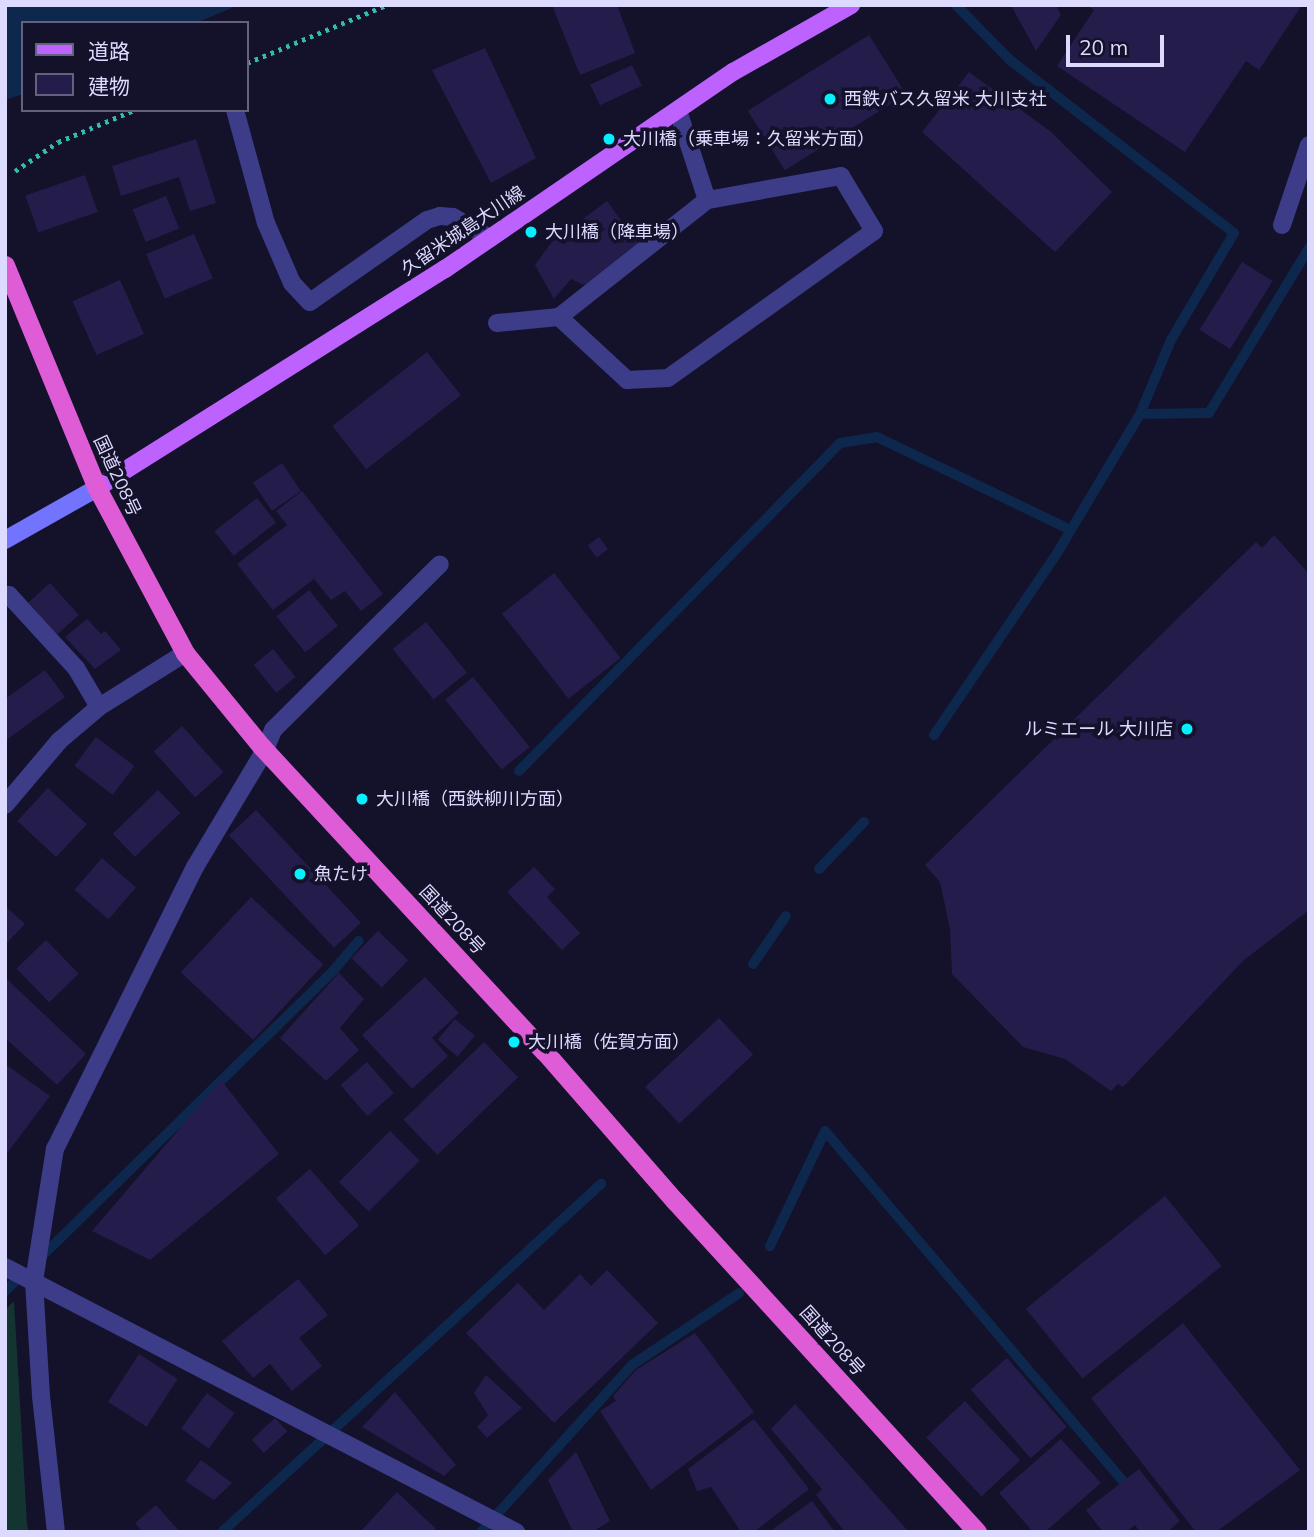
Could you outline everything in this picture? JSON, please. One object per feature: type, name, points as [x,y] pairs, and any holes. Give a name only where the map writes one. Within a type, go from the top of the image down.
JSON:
[{"type":"highway","name":"国道208号","points":[[5,265],[97,488],[185,653],[265,750],[544,1051],[675,1201],[977,1532]]},
{"type":"main road","name":"久留米城島大川線","points":[[97,488],[490,238],[733,72],[850,5]]},
{"type":"main road","points":[[5,540],[97,488]]},
{"type":"street","points":[[678,111],[708,200]]},
{"type":"street","points":[[236,112],[265,223],[292,283],[310,302],[428,220],[440,216],[453,218],[490,238]]},
{"type":"street","points":[[1282,225],[1309,145]]},
{"type":"street","points":[[497,323],[559,317],[708,200],[841,176],[874,231],[668,378],[627,380],[559,317]]},
{"type":"street","points":[[56,1532],[41,1396],[34,1281],[55,1149],[195,866],[265,750],[273,730],[440,564]]},
{"type":"street","points":[[5,595],[9,595],[76,668],[99,706]]},
{"type":"street","points":[[5,805],[59,741],[99,706],[185,653]]},
{"type":"street","points":[[5,1267],[15,1275],[34,1281],[516,1532]]},
{"type":"path","points":[[248,63],[386,5]]},
{"type":"path","points":[[15,171],[58,142],[129,112]]},
{"type":"green space","points":[[14,1301],[29,1532],[5,1532],[5,1310]]},
{"type":"water","points":[[5,5],[239,5],[201,21],[21,21],[21,95],[5,100]]},
{"type":"building","points":[[552,5],[617,5],[635,53],[580,75]]},
{"type":"building","points":[[1011,5],[1056,5],[1061,15],[1036,51]]},
{"type":"building","points":[[1086,5],[1302,5],[1259,70],[1246,61],[1185,152],[1057,66],[1094,10]]},
{"type":"building","name":"西鉄バス久留米 大川支社","points":[[869,35],[906,94],[785,170],[748,111]]},
{"type":"building","points":[[485,48],[536,158],[491,183],[432,70]]},
{"type":"building","points":[[632,65],[642,86],[600,105],[590,84]]},
{"type":"building","points":[[969,72],[1050,131],[1112,192],[1055,252],[922,132]]},
{"type":"building","points":[[196,139],[216,203],[190,211],[179,177],[121,196],[112,166]]},
{"type":"building","points":[[85,175],[98,212],[38,232],[25,196]]},
{"type":"building","points":[[166,196],[179,228],[146,242],[133,209]]},
{"type":"building","points":[[607,201],[647,256],[584,285],[571,279],[554,299],[535,265],[551,243]]},
{"type":"building","points":[[194,234],[213,278],[165,299],[146,254]]},
{"type":"building","points":[[1242,262],[1273,281],[1230,349],[1200,330]]},
{"type":"building","points":[[120,280],[144,334],[96,355],[72,301]]},
{"type":"building","points":[[427,352],[461,395],[366,469],[332,426]]},
{"type":"building","points":[[282,463],[301,491],[272,511],[253,483]]},
{"type":"building","points":[[302,491],[383,594],[361,611],[345,591],[331,600],[314,579],[273,610],[237,564],[287,525],[276,511]]},
{"type":"building","points":[[257,498],[276,522],[234,556],[214,531]]},
{"type":"building","name":"ルミエール 大川店","points":[[1274,535],[1309,574],[1309,910],[1244,960],[1123,1087],[1118,1084],[1111,1091],[1065,1059],[1023,1047],[952,974],[950,929],[940,882],[925,865],[1256,542],[1262,548]]},
{"type":"building","points":[[599,537],[608,549],[597,557],[588,545]]},
{"type":"building","points":[[554,573],[620,658],[568,699],[502,614]]},
{"type":"building","points":[[50,583],[79,615],[57,634],[28,602]]},
{"type":"building","points":[[309,590],[338,626],[305,652],[276,616]]},
{"type":"building","points":[[87,619],[101,634],[105,631],[121,650],[95,669],[65,637]]},
{"type":"building","points":[[426,622],[467,673],[433,700],[393,649]]},
{"type":"building","points":[[273,649],[296,677],[276,693],[254,665]]},
{"type":"building","points":[[45,670],[65,697],[5,741],[5,699]]},
{"type":"building","points":[[473,677],[530,747],[502,770],[445,700]]},
{"type":"building","points":[[182,726],[223,772],[195,798],[154,751]]},
{"type":"building","points":[[96,737],[134,766],[113,795],[74,766]]},
{"type":"building","points":[[48,788],[87,824],[56,857],[17,821]]},
{"type":"building","points":[[158,790],[180,813],[135,857],[113,834]]},
{"type":"building","points":[[256,810],[361,923],[334,948],[229,835]]},
{"type":"building","points":[[102,858],[136,888],[108,919],[74,890]]},
{"type":"building","points":[[534,867],[555,889],[547,897],[580,933],[562,950],[507,892]]},
{"type":"building","points":[[251,897],[323,965],[253,1040],[181,972]]},
{"type":"building","points":[[5,906],[25,924],[5,945]]},
{"type":"building","points":[[378,931],[408,960],[382,988],[352,958]]},
{"type":"building","points":[[46,940],[79,974],[49,1002],[17,968]]},
{"type":"building","points":[[339,973],[364,999],[340,1028],[359,1050],[326,1081],[280,1038]]},
{"type":"building","points":[[425,977],[459,1013],[432,1038],[448,1056],[412,1089],[362,1035]]},
{"type":"building","points":[[8,980],[86,1054],[57,1085],[5,1038],[5,982]]},
{"type":"building","points":[[719,1018],[753,1055],[679,1123],[645,1087]]},
{"type":"building","points":[[455,1019],[475,1036],[458,1056],[438,1040]]},
{"type":"building","points":[[484,1042],[518,1077],[437,1155],[403,1120]]},
{"type":"building","points":[[367,1062],[394,1093],[367,1116],[341,1085]]},
{"type":"building","points":[[5,1064],[50,1096],[5,1156]]},
{"type":"building","points":[[221,1080],[279,1154],[150,1260],[92,1231]]},
{"type":"building","points":[[390,1131],[420,1161],[369,1212],[339,1182]]},
{"type":"building","points":[[310,1169],[359,1226],[325,1255],[276,1199]]},
{"type":"building","points":[[1165,1196],[1222,1266],[1083,1379],[1026,1309]]},
{"type":"building","points":[[607,1270],[658,1323],[554,1423],[466,1333],[518,1283],[544,1310],[580,1274],[591,1286]]},
{"type":"building","points":[[298,1279],[328,1315],[299,1338],[322,1366],[292,1391],[270,1364],[253,1378],[222,1341]]},
{"type":"building","points":[[1183,1323],[1300,1470],[1216,1532],[1196,1532],[1091,1398]]},
{"type":"building","points":[[695,1333],[754,1412],[651,1490],[600,1411],[616,1401],[613,1396],[636,1370]]},
{"type":"building","points":[[139,1354],[178,1379],[147,1427],[108,1402]]},
{"type":"building","points":[[1007,1358],[1067,1427],[1030,1458],[971,1389]]},
{"type":"building","points":[[486,1375],[522,1408],[487,1438],[477,1427],[488,1415],[474,1393]]},
{"type":"building","points":[[395,1392],[456,1465],[444,1476],[362,1427]]},
{"type":"building","points":[[207,1393],[235,1413],[209,1449],[181,1429]]},
{"type":"building","points":[[965,1401],[1020,1460],[981,1496],[926,1437]]},
{"type":"building","points":[[795,1404],[909,1532],[845,1532],[816,1495],[822,1489],[771,1429]]},
{"type":"building","points":[[275,1418],[287,1431],[264,1453],[252,1440]]},
{"type":"building","points":[[754,1419],[809,1489],[754,1532],[741,1532],[711,1487],[697,1491],[688,1469]]},
{"type":"building","points":[[1061,1439],[1101,1483],[1045,1532],[1033,1532],[999,1493]]},
{"type":"building","points":[[576,1452],[610,1521],[592,1532],[573,1532],[548,1480]]},
{"type":"building","points":[[201,1460],[232,1483],[214,1500],[185,1481]]},
{"type":"building","points":[[1139,1469],[1180,1521],[1167,1532],[1140,1532],[1135,1525],[1126,1532],[1103,1532],[1086,1510]]},
{"type":"building","points":[[397,1492],[436,1529],[433,1532],[360,1532]]},
{"type":"building","points":[[812,1501],[835,1532],[769,1532]]},
{"type":"building","points":[[156,1505],[180,1532],[143,1532],[135,1523]]},
{"type":"waterway","points":[[956,5],[1010,60],[1234,233],[1171,340],[1140,414]]},
{"type":"waterway","points":[[934,735],[1056,555],[1140,414],[1209,413],[1309,248]]},
{"type":"waterway","points":[[519,771],[840,443],[877,437],[1071,530]]},
{"type":"waterway","points":[[819,869],[864,822]]},
{"type":"waterway","points":[[753,964],[786,916]]},
{"type":"waterway","points":[[39,1259],[334,970],[358,941]]},
{"type":"waterway","points":[[770,1246],[825,1131],[1131,1491]]},
{"type":"waterway","points":[[222,1532],[601,1184]]},
{"type":"waterway","points":[[5,1291],[23,1274]]},
{"type":"waterway","points":[[481,1532],[632,1365],[739,1293]]},
{"type":"place","name":"西鉄バス久留米 大川支社","points":[[830,99]]},
{"type":"place","name":"大川橋（乗車場：久留米方面）","points":[[609,139]]},
{"type":"place","name":"大川橋（降車場）","points":[[531,232]]},
{"type":"place","name":"ルミエール 大川店","points":[[1187,729]]},
{"type":"place","name":"大川橋（西鉄柳川方面）","points":[[362,799]]},
{"type":"place","name":"魚たけ","points":[[300,874]]},
{"type":"place","name":"大川橋（佐賀方面）","points":[[514,1042]]}]
